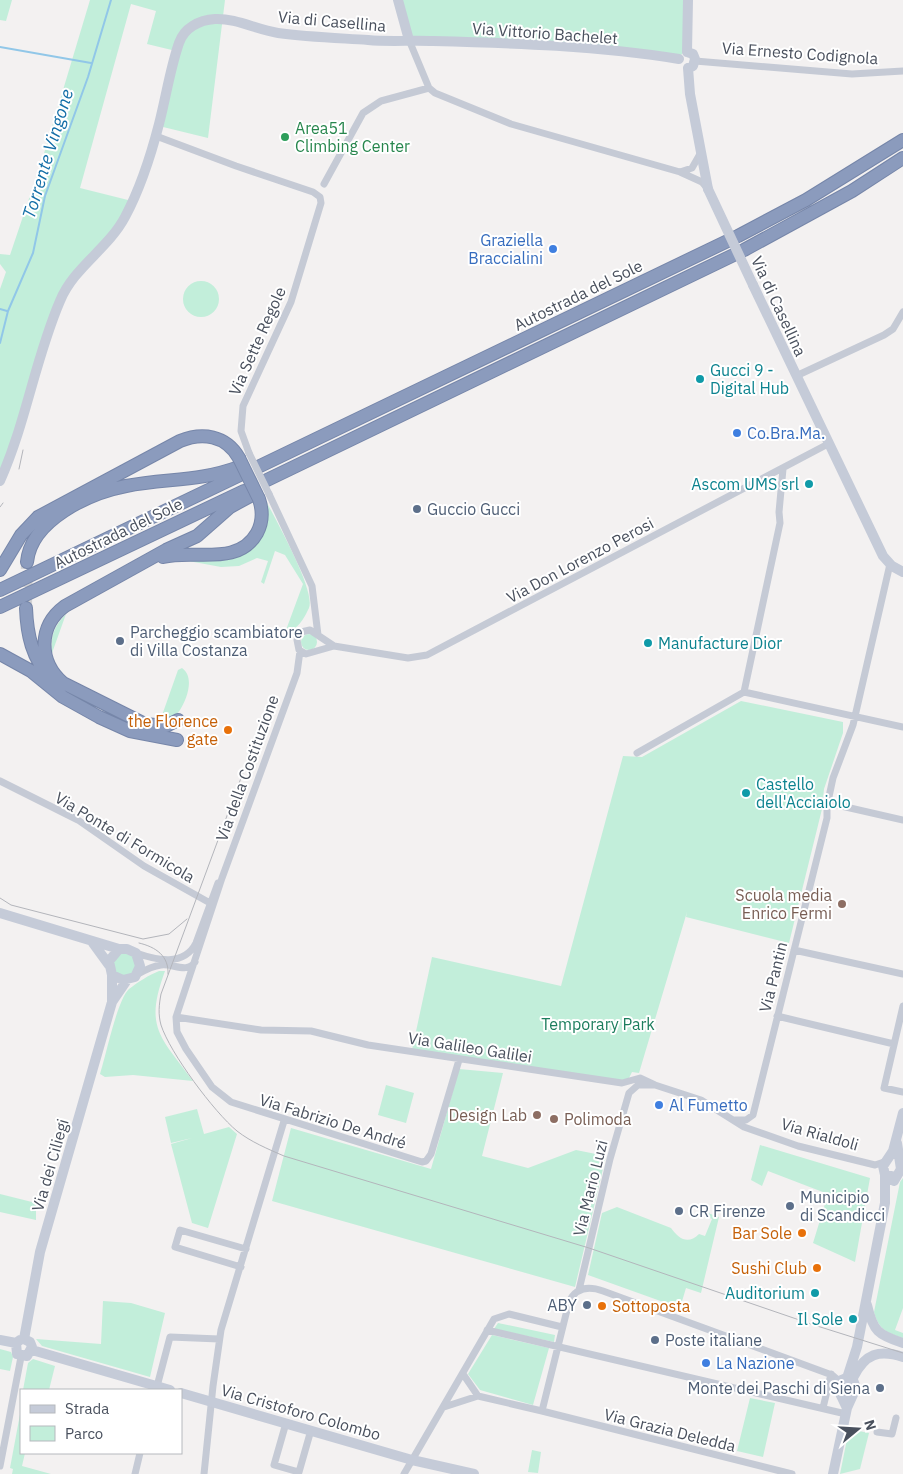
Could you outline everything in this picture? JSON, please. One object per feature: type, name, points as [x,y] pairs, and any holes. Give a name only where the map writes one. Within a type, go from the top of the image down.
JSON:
[{"type":"highway","name":"Autostrada del Sole","points":[[0,590],[248,463],[318,438],[738,236],[806,200],[903,140]]},
{"type":"highway","name":"Autostrada del Sole","points":[[0,607],[261,490],[325,452],[744,250],[843,196],[903,158]]},
{"type":"highway","points":[[0,570],[19,538],[38,517],[180,441],[198,436],[213,437],[228,445],[248,463],[261,490],[262,511],[260,525],[254,538],[244,548],[228,554],[173,555],[142,565]]},
{"type":"highway","points":[[27,562],[34,539],[46,523],[96,495],[125,486],[200,478],[248,463]]},
{"type":"highway","points":[[178,720],[166,726],[145,724],[77,692],[55,676],[44,651],[46,629],[60,610],[166,550],[203,532],[230,507],[261,490]]},
{"type":"highway","points":[[26,608],[29,640],[40,665],[64,694],[98,717]]},
{"type":"highway","points":[[0,654],[31,671],[63,697],[98,717],[130,731],[177,740]]},
{"type":"street","name":"Via di Casellina","points":[[398,0],[409,40],[429,88]]},
{"type":"street","points":[[683,55],[693,54],[692,64],[681,66],[688,0]]},
{"type":"street","name":"Via di Casellina","points":[[0,481],[18,438],[38,362],[63,295],[73,278],[123,221],[156,136],[180,39],[185,31],[200,22],[221,20],[276,32],[372,41],[409,40]]},
{"type":"street","name":"Via Vittorio Bachelet","points":[[409,40],[683,55]]},
{"type":"street","name":"Via di Casellina","points":[[692,64],[701,151],[708,189],[796,376],[884,335],[894,329],[903,312]]},
{"type":"street","name":"Via Ernesto Codignola","points":[[692,64],[852,74],[903,71]]},
{"type":"street","points":[[324,184],[363,114],[381,101],[429,88],[446,98],[511,124],[680,172],[702,182],[708,189]]},
{"type":"street","name":"Via Sette Regole","points":[[156,136],[319,195],[321,203],[298,284],[242,410],[241,430],[248,463]]},
{"type":"street","points":[[680,172],[692,168],[698,160],[701,151]]},
{"type":"street","points":[[796,376],[883,556],[890,564],[903,572]]},
{"type":"street","name":"Via Don Lorenzo Perosi","points":[[319,635],[334,646],[408,658],[427,655],[828,444]]},
{"type":"street","points":[[744,692],[780,523],[779,512],[783,469]]},
{"type":"street","points":[[261,490],[312,586],[319,635],[320,646],[313,653],[300,651],[296,643],[300,634],[310,630],[319,635]]},
{"type":"street","name":"Via Pantin","points":[[735,1120],[746,1120],[753,1115],[827,818],[827,806],[833,778],[852,725],[890,564]]},
{"type":"street","name":"Via Don Lorenzo Perosi","points":[[313,653],[334,646]]},
{"type":"street","name":"Via della Costituzione","points":[[176,1017],[222,878],[299,668],[300,651]]},
{"type":"street","name":"Via della Costituzione","points":[[299,668],[313,653]]},
{"type":"street","points":[[637,753],[744,692],[903,727]]},
{"type":"street","name":"Via Ponte di Formicola","points":[[0,781],[78,820],[144,866],[210,903]]},
{"type":"street","points":[[827,806],[837,805],[903,820]]},
{"type":"street","name":"Via della Costituzione","points":[[136,953],[156,960],[175,960],[188,954],[196,943],[216,886],[222,878]]},
{"type":"street","points":[[0,913],[78,935],[119,950],[127,949],[136,953],[140,963],[138,974]]},
{"type":"street","points":[[93,942],[110,970],[120,980],[127,980]]},
{"type":"street","points":[[110,970],[112,955],[119,950]]},
{"type":"street","points":[[794,950],[903,974]]},
{"type":"street","name":"Via dei Ciliegi","points":[[20,1341],[40,1252],[112,1002],[127,980],[138,974],[162,964],[178,967],[190,966],[196,961]]},
{"type":"street","points":[[178,967],[184,977],[184,989]]},
{"type":"street","name":"Via dei Ciliegi","points":[[110,970],[112,1002]]},
{"type":"street","points":[[903,1006],[884,1088],[903,1092]]},
{"type":"street","points":[[777,1016],[894,1044]]},
{"type":"street","name":"Via Galileo Galilei","points":[[176,1017],[261,1030],[312,1030],[368,1045],[624,1083],[639,1078],[701,1100],[748,1129]]},
{"type":"street","name":"Via Fabrizio De André","points":[[176,1017],[176,1029],[179,1038],[218,1093],[234,1104],[284,1121],[426,1161],[432,1149],[459,1060]]},
{"type":"street","name":"Via Mario Luzi","points":[[542,1412],[568,1302],[579,1290],[610,1159],[629,1093],[634,1087],[641,1084],[655,1085]]},
{"type":"street","points":[[885,1203],[885,1175],[882,1170],[897,1140],[903,1113]]},
{"type":"street","points":[[204,1474],[211,1401],[221,1330],[284,1121]]},
{"type":"street","name":"Via Rialdoli","points":[[748,1129],[810,1149],[875,1165],[895,1159],[902,1164]]},
{"type":"street","points":[[847,1396],[837,1389],[845,1378],[857,1347],[885,1203],[896,1176],[901,1171],[902,1164],[897,1140]]},
{"type":"street","points":[[885,1175],[896,1176]]},
{"type":"street","points":[[241,1267],[175,1247],[180,1230],[246,1249]]},
{"type":"street","points":[[579,1290],[600,1290],[845,1378],[856,1388],[847,1396],[846,1411],[833,1474]]},
{"type":"street","points":[[866,1299],[870,1317],[876,1330],[887,1338],[903,1343]]},
{"type":"street","points":[[404,1474],[494,1319],[506,1313],[562,1327]]},
{"type":"street","points":[[487,1330],[823,1408],[846,1411]]},
{"type":"street","points":[[32,1350],[157,1389],[170,1337],[220,1339]]},
{"type":"street","points":[[0,1340],[30,1342],[32,1350]]},
{"type":"street","points":[[20,1341],[15,1351],[22,1356]]},
{"type":"street","points":[[22,1356],[29,1354],[32,1350]]},
{"type":"street","points":[[823,1408],[845,1378],[873,1354],[884,1352],[903,1357]]},
{"type":"street","points":[[0,1466],[22,1356]]},
{"type":"street","points":[[444,1406],[478,1396],[463,1374]]},
{"type":"street","name":"Via Cristoforo Colombo","points":[[182,1393],[412,1460],[474,1474]]},
{"type":"street","name":"Via Grazia Deledda","points":[[478,1396],[792,1474]]},
{"type":"street","points":[[877,1432],[892,1434],[896,1418]]},
{"type":"street","points":[[286,1423],[274,1465],[299,1472],[310,1430]]},
{"type":"street","points":[[135,1474],[140,1454]]},
{"type":"green space","points":[[0,0],[12,0],[6,21],[0,20]]},
{"type":"green space","points":[[90,0],[225,0],[208,138],[159,126],[176,51],[147,44],[156,11],[131,4],[80,188],[132,201],[130,208],[68,284],[0,481],[0,289],[6,272],[0,264],[0,254],[10,255],[42,160]]},
{"type":"green space","points":[[398,0],[688,0],[684,52],[680,56],[409,40]]},
{"type":"green space","points":[[201,281],[208,282],[214,286],[218,292],[218,306],[214,312],[208,316],[201,317],[194,316],[188,312],[184,306],[183,299],[184,292],[188,286],[194,282]]},
{"type":"green space","points":[[264,497],[300,570],[309,599],[309,608],[304,617],[291,631],[286,630],[303,584],[285,555],[275,551],[264,584],[261,582],[268,561],[257,558],[239,566],[221,567],[183,560],[245,552]]},
{"type":"green space","points":[[66,614],[52,653],[54,632],[58,623]]},
{"type":"green space","points":[[309,634],[315,636],[317,642],[315,648],[309,650],[303,648],[301,642],[303,636]]},
{"type":"green space","points":[[182,668],[186,672],[189,682],[185,700],[177,713],[167,721],[160,721],[178,670]]},
{"type":"green space","name":"Temporary Park","points":[[741,701],[843,722],[843,733],[824,789],[822,809],[789,943],[686,917],[687,912],[639,1073],[632,1072],[625,1081],[412,1050],[432,957],[561,986],[623,756],[642,757]]},
{"type":"green space","points":[[121,953],[133,955],[136,970],[127,977],[116,973],[113,961]]},
{"type":"green space","points":[[159,971],[165,971],[156,1006],[156,1019],[159,1030],[172,1053],[193,1081],[133,1075],[105,1077],[100,1074],[120,1004],[129,989]]},
{"type":"green space","points":[[459,1069],[503,1073],[482,1156],[528,1168],[576,1150],[606,1156],[575,1287],[272,1201],[291,1128],[431,1169]]},
{"type":"green space","points":[[386,1085],[414,1093],[406,1123],[378,1115]]},
{"type":"green space","points":[[197,1109],[204,1134],[229,1127],[237,1134],[208,1228],[192,1223],[171,1144],[192,1138],[171,1143],[165,1117]]},
{"type":"green space","points":[[760,1145],[870,1178],[855,1262],[813,1243],[828,1194],[768,1171],[762,1186],[751,1180]]},
{"type":"green space","points":[[903,1178],[903,1308],[895,1330],[903,1333],[903,1338],[884,1330],[878,1323],[874,1312],[900,1182]]},
{"type":"green space","points":[[0,1194],[36,1203],[36,1220],[0,1212]]},
{"type":"green space","points":[[617,1207],[671,1228],[680,1238],[687,1240],[699,1234],[705,1236],[712,1219],[706,1216],[708,1213],[719,1217],[701,1293],[686,1288],[680,1308],[588,1275],[602,1213]]},
{"type":"green space","points":[[103,1301],[131,1303],[165,1313],[150,1377],[42,1346],[36,1339],[101,1344]]},
{"type":"green space","points":[[498,1323],[555,1335],[554,1342],[494,1329]]},
{"type":"green space","points":[[492,1335],[549,1348],[533,1405],[480,1390],[468,1374]]},
{"type":"green space","points":[[0,1349],[11,1352],[13,1357],[10,1371],[0,1369]]},
{"type":"green space","points":[[33,1359],[55,1366],[49,1389],[23,1389],[28,1363]]},
{"type":"green space","points":[[750,1398],[775,1403],[763,1457],[737,1451]]},
{"type":"green space","points":[[20,1414],[20,1454],[25,1454],[22,1466],[51,1474],[12,1474],[13,1469],[10,1468]]},
{"type":"green space","points":[[849,1429],[869,1433],[860,1469],[840,1474]]},
{"type":"green space","points":[[532,1450],[541,1452],[538,1473],[528,1472]]},
{"type":"waterway","name":"Torrente Vingone","points":[[0,343],[8,311],[33,253],[45,196],[88,77],[111,0]]},
{"type":"waterway","points":[[0,47],[91,63]]},
{"type":"waterway","points":[[0,309],[7,311]]},
{"type":"tunnel","points":[[26,605],[27,562]]},
{"type":"tram line","points":[[19,469],[23,450]]},
{"type":"tram line","points":[[0,507],[3,503]]},
{"type":"tram line","points":[[251,751],[161,994],[159,1010],[161,1025],[173,1051],[205,1096],[237,1131],[254,1142],[284,1156],[589,1248],[814,1325],[903,1353]]},
{"type":"tram line","points":[[0,898],[11,905],[143,939],[169,934],[187,919]]},
{"type":"tram line","points":[[139,943],[151,947],[164,957],[168,974]]},
{"type":"place","name":"Area51 Climbing Center","points":[[285,137]]},
{"type":"place","name":"Graziella Braccialini","points":[[553,249]]},
{"type":"place","name":"Gucci 9 - Digital Hub","points":[[700,379]]},
{"type":"place","name":"Co.Bra.Ma.","points":[[737,433]]},
{"type":"place","name":"Ascom UMS srl","points":[[809,484]]},
{"type":"place","name":"Guccio Gucci","points":[[417,509]]},
{"type":"place","name":"Parcheggio scambiatore di Villa Costanza","points":[[120,641]]},
{"type":"place","name":"Manufacture Dior","points":[[648,643]]},
{"type":"place","name":"the Florence gate","points":[[228,730]]},
{"type":"place","name":"Castello dell'Acciaiolo","points":[[746,793]]},
{"type":"place","name":"Scuola media Enrico Fermi","points":[[842,904]]},
{"type":"place","name":"Al Fumetto","points":[[659,1105]]},
{"type":"place","name":"Design Lab","points":[[537,1115]]},
{"type":"place","name":"Polimoda","points":[[554,1119]]},
{"type":"place","name":"Municipio di Scandicci","points":[[790,1206]]},
{"type":"place","name":"CR Firenze","points":[[679,1211]]},
{"type":"place","name":"Bar Sole","points":[[802,1233]]},
{"type":"place","name":"Sushi Club","points":[[817,1268]]},
{"type":"place","name":"Auditorium","points":[[815,1293]]},
{"type":"place","name":"ABY","points":[[587,1305]]},
{"type":"place","name":"Sottoposta","points":[[602,1306]]},
{"type":"place","name":"Il Sole","points":[[853,1319]]},
{"type":"place","name":"Poste italiane","points":[[655,1340]]},
{"type":"place","name":"La Nazione","points":[[706,1363]]},
{"type":"place","name":"Monte dei Paschi di Siena","points":[[880,1388]]}]
